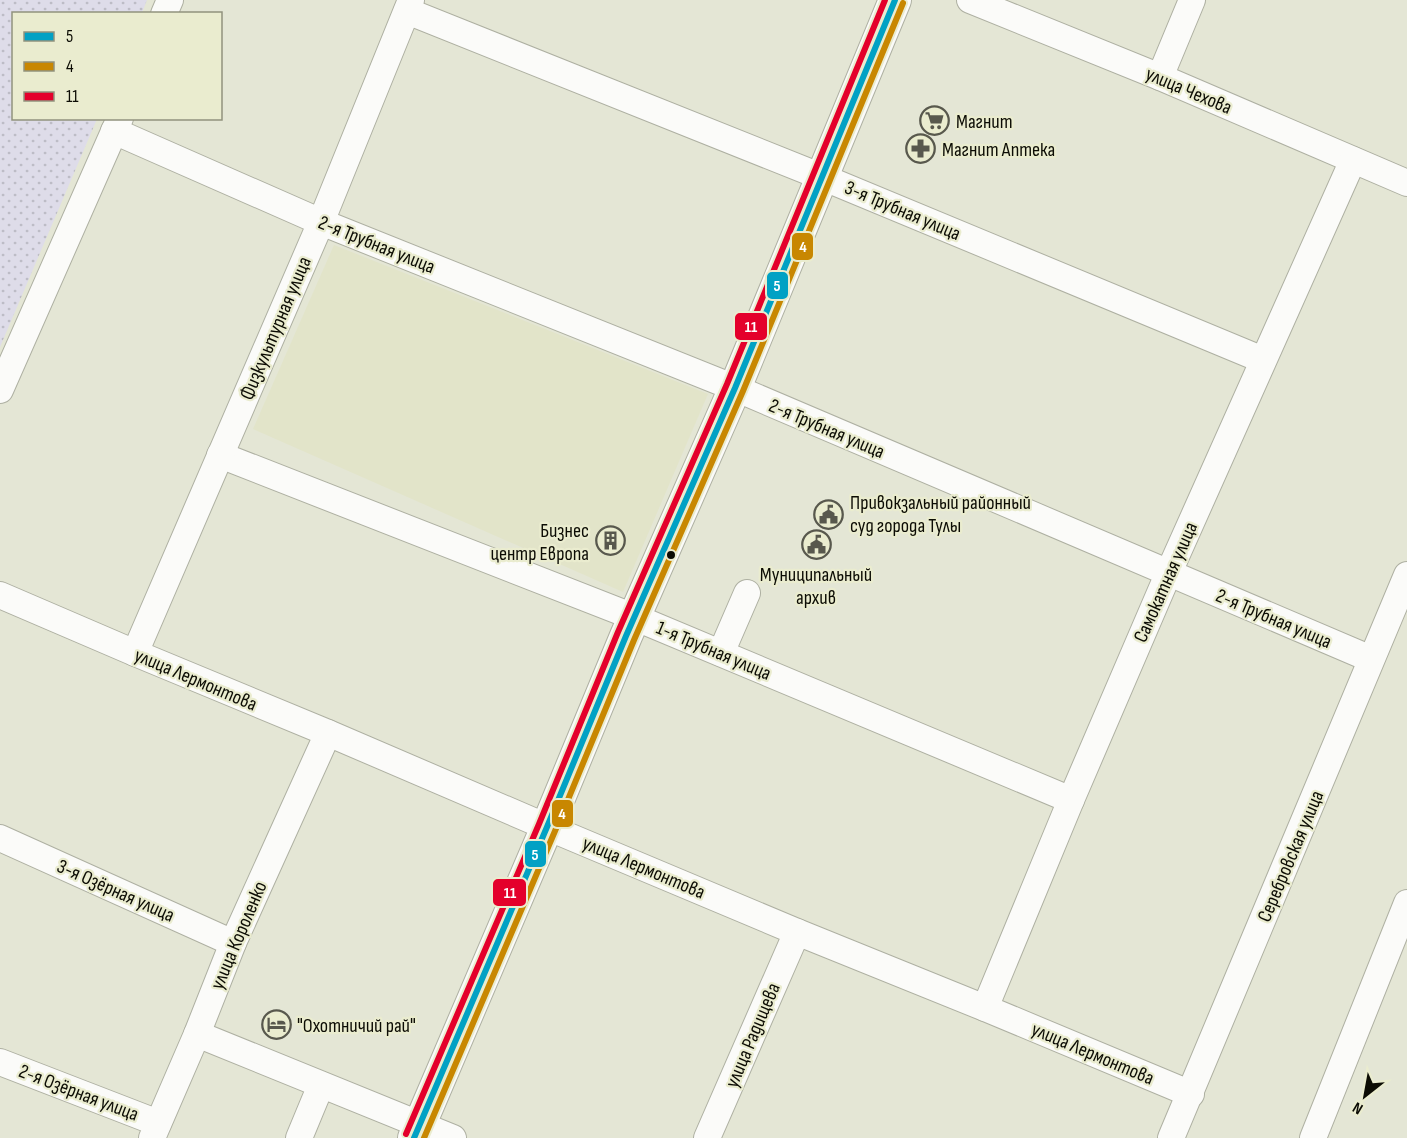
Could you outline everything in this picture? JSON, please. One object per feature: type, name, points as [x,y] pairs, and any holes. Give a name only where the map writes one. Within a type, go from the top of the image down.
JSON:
[{"type":"main road","points":[[417,1131],[634,617],[735,388],[895,0]]},
{"type":"street","name":"улица Чехова","points":[[970,0],[1160,77],[1407,183]]},
{"type":"street","points":[[1160,77],[1192,0]]},
{"type":"street","name":"3-я Трубная улица","points":[[409,5],[1263,360]]},
{"type":"street","name":"Физкультурная улица","points":[[135,653],[321,222],[409,5]]},
{"type":"street","points":[[0,390],[117,125]]},
{"type":"street","name":"2-я Трубная улица","points":[[117,125],[321,222],[735,388],[1371,660]]},
{"type":"street","name":"Самокатная улица","points":[[985,1008],[1168,572],[1353,160]]},
{"type":"street","name":"1-я Трубная улица","points":[[220,455],[634,617],[1071,800]]},
{"type":"street","name":"Серебровская улица","points":[[1171,1138],[1407,575]]},
{"type":"street","points":[[721,653],[747,593]]},
{"type":"street","name":"улица Лермонтова","points":[[0,595],[797,932],[1191,1094]]},
{"type":"street","name":"улица Короленко","points":[[155,1131],[233,943],[328,734]]},
{"type":"street","name":"3-я Озёрная улица","points":[[0,838],[233,943]]},
{"type":"street","points":[[1312,1138],[1407,903]]},
{"type":"street","name":"улица Радищева","points":[[711,1137],[797,932]]},
{"type":"street","points":[[197,1034],[321,1085],[417,1131],[453,1138]]},
{"type":"street","name":"2-я Озёрная улица","points":[[0,1062],[155,1131]]},
{"type":"street","points":[[299,1138],[321,1085]]},
{"type":"shaded area","points":[[0,0],[147,0],[142,12],[12,12],[12,120],[97,120],[0,347]]},
{"type":"shaded area","points":[[334,245],[708,394],[623,592],[253,429]]},
{"type":"transit line","name":"11","points":[[406,1134],[539,824],[618,632],[727,384],[885,0]]},
{"type":"transit line","name":"5","points":[[414,1138],[626,636],[735,388],[895,0]]},
{"type":"transit line","name":"4","points":[[424,1138],[634,640],[743,391],[903,3]]},
{"type":"place","name":"Магнит","points":[[935,121]]},
{"type":"place","name":"Магнит Аптека","points":[[921,149]]},
{"type":"place","name":"Привокзальный районный суд города Тулы","points":[[829,514]]},
{"type":"place","name":"Бизнес центр Европа","points":[[610,541]]},
{"type":"place","name":"Муниципальный архив","points":[[816,544]]},
{"type":"place","name":"\"Охотничий рай\"","points":[[276,1025]]}]
